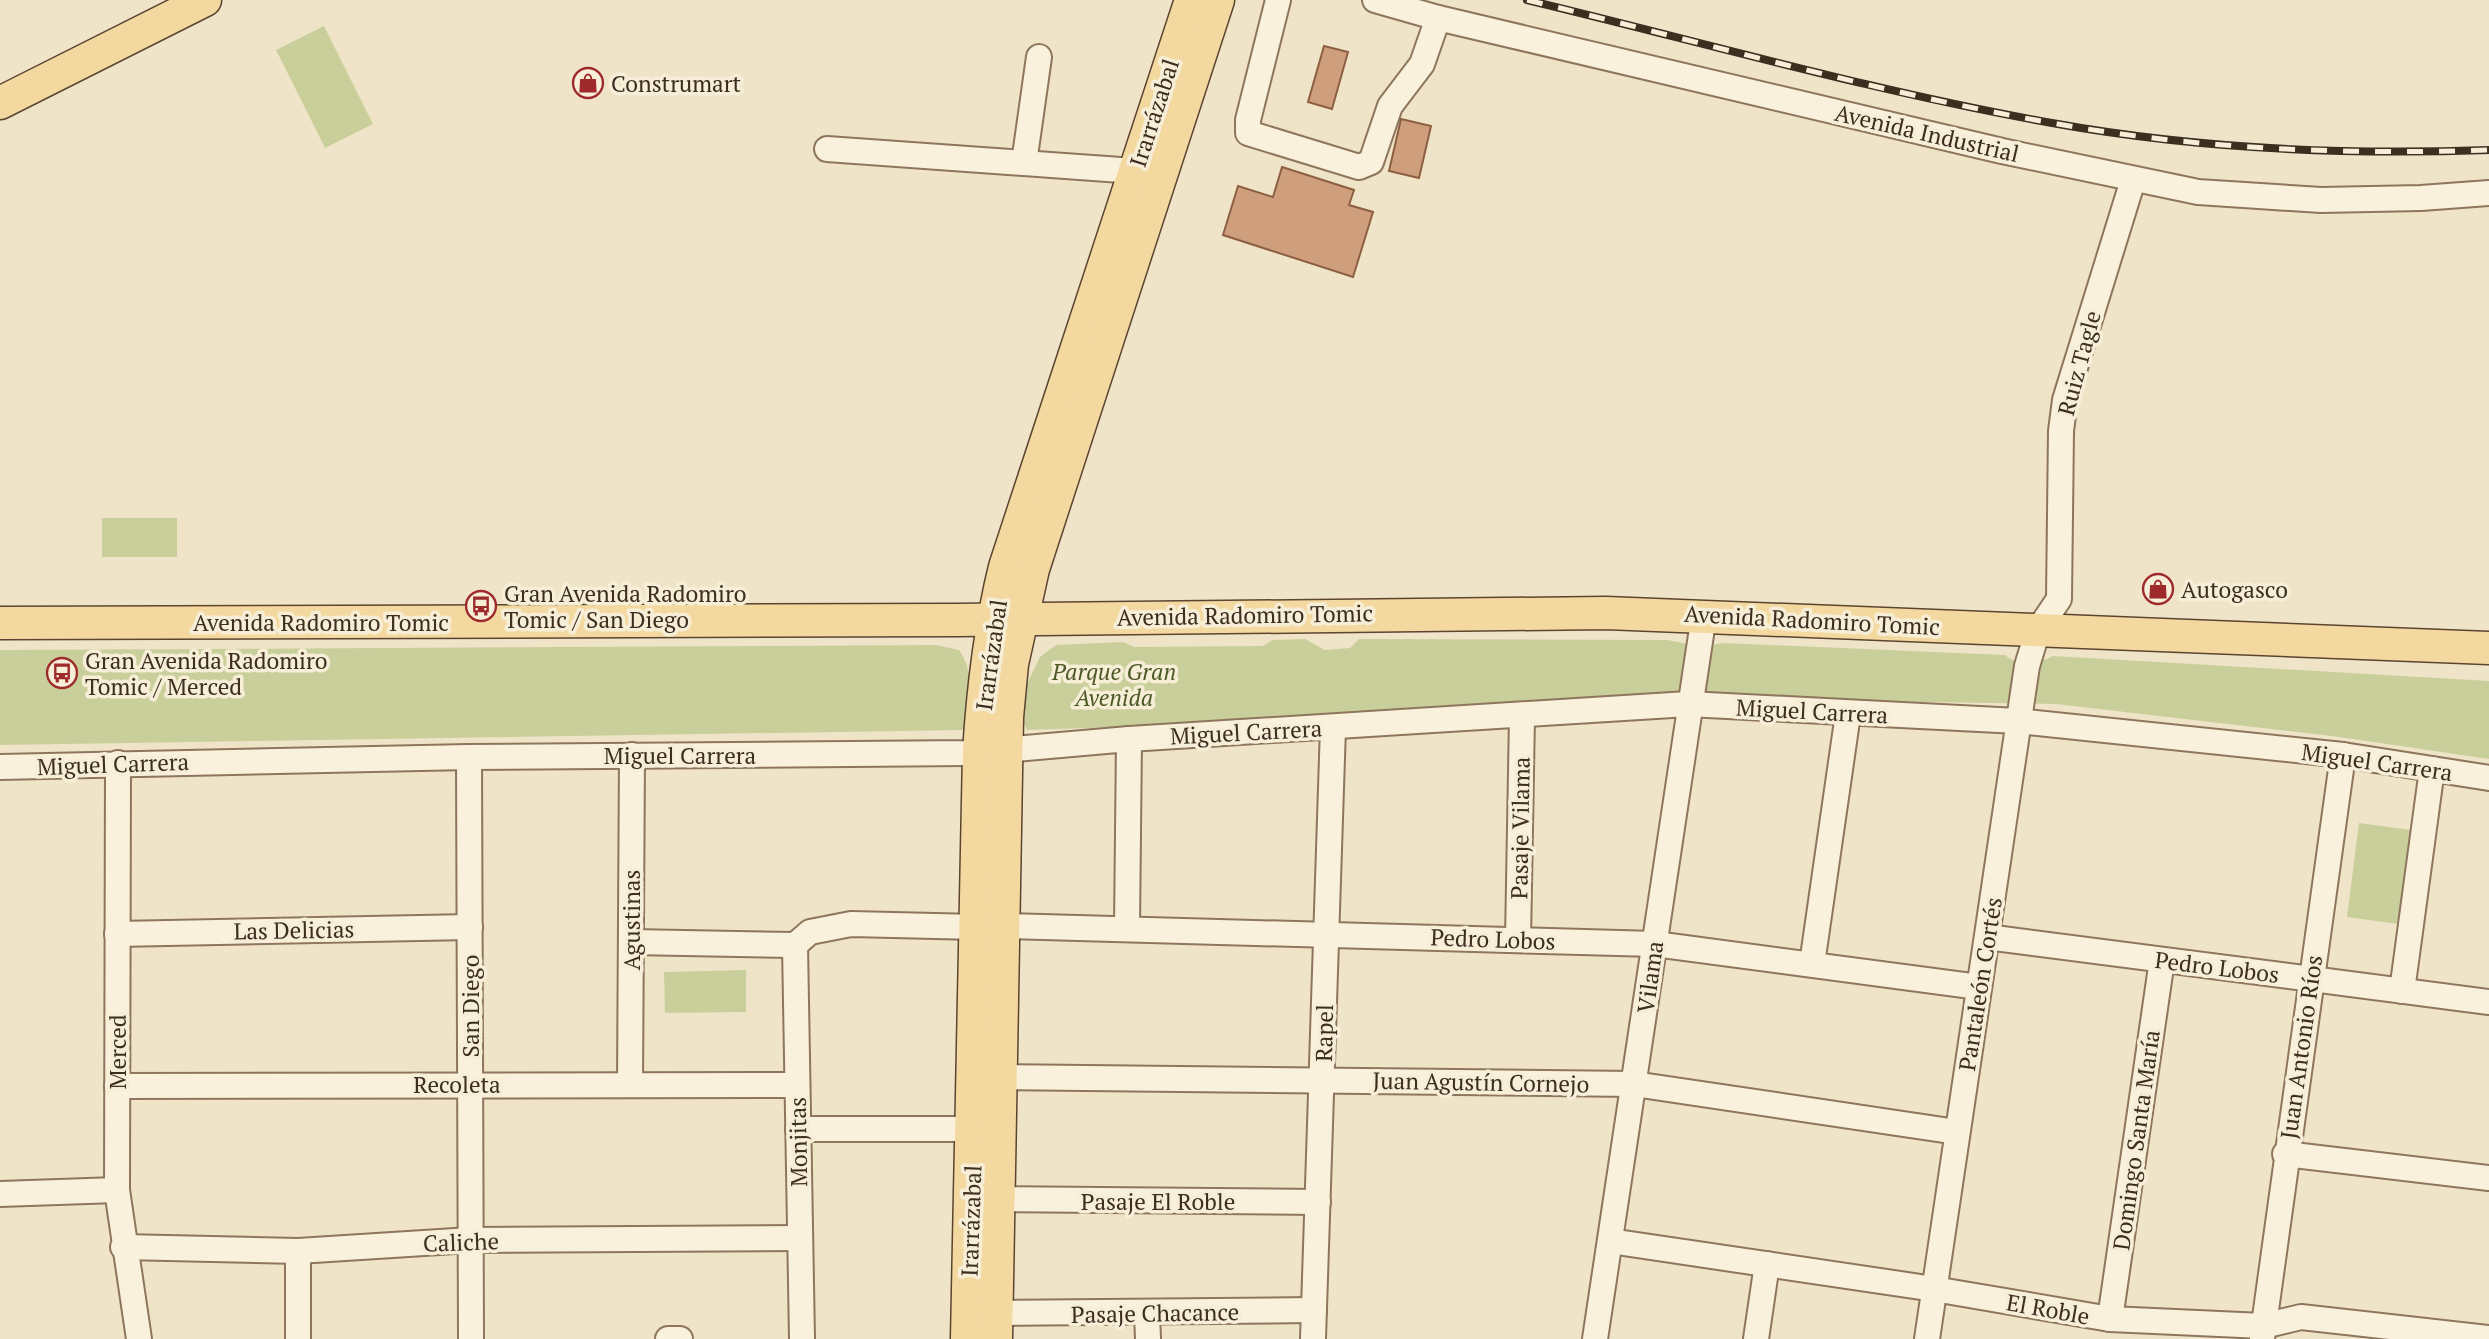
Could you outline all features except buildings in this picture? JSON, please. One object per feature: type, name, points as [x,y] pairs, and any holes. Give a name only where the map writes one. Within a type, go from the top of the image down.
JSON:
[{"type":"main road","points":[[0,103],[205,0]]},
{"type":"main road","name":"Irarrázabal","points":[[1007,619],[1005,567],[1191,0]]},
{"type":"main road","name":"Irarrázabal","points":[[967,1339],[973,1129],[990,926],[993,751],[982,694],[1007,619],[1033,569],[1218,0]]},
{"type":"main road","name":"Avenida Radomiro Tomic","points":[[0,623],[1007,619],[1538,613],[1704,615],[2489,648]]},
{"type":"main road","name":"Irarrázabal","points":[[990,926],[1001,1077],[996,1326]]},
{"type":"street","points":[[1278,0],[1248,120],[1248,133],[1359,167],[1371,162],[1390,106],[1422,64],[1438,18]]},
{"type":"street","name":"Avenida Industrial","points":[[1375,0],[1438,18],[2133,180],[2198,192],[2320,200],[2421,198],[2489,193]]},
{"type":"street","points":[[1024,163],[1039,57]]},
{"type":"street","points":[[827,149],[1135,171]]},
{"type":"street","name":"Ruiz Tagle","points":[[2038,630],[2058,604],[2061,431],[2065,400],[2133,180]]},
{"type":"street","name":"Vilama","points":[[1595,1339],[1655,944],[1688,704],[1702,641],[1704,615]]},
{"type":"street","name":"Pantaleón Cortés","points":[[1927,1339],[2018,721],[2027,666],[2038,630]]},
{"type":"street","name":"Miguel Carrera","points":[[0,767],[469,757],[993,751],[1129,739],[1688,704],[2018,721],[2343,755],[2489,778]]},
{"type":"street","points":[[1812,964],[1848,714]]},
{"type":"street","name":"Pasaje Vilama","points":[[1518,940],[1522,716]]},
{"type":"street","name":"Rapel","points":[[1314,1339],[1333,727]]},
{"type":"street","points":[[1127,927],[1129,739]]},
{"type":"street","name":"Agustinas","points":[[630,1085],[632,755]]},
{"type":"street","name":"Juan Antonio Ríos","points":[[2262,1333],[2343,755]]},
{"type":"street","name":"San Diego","points":[[469,757],[471,1339]]},
{"type":"street","name":"Merced","points":[[118,763],[117,1190],[123,1247],[139,1339]]},
{"type":"street","points":[[2402,991],[2432,769]]},
{"type":"street","points":[[631,942],[795,945],[810,932],[851,923],[990,926]]},
{"type":"street","name":"Pedro Lobos","points":[[990,926],[1127,927],[1655,944],[1979,987]]},
{"type":"street","name":"Las Delicias","points":[[117,934],[470,927]]},
{"type":"street","name":"Pedro Lobos","points":[[1987,937],[2489,1002]]},
{"type":"street","name":"Monjitas","points":[[795,945],[802,1339]]},
{"type":"street","name":"Domingo Santa María","points":[[2110,1319],[2162,960]]},
{"type":"street","name":"Juan Agustín Cornejo","points":[[1001,1077],[1634,1084],[1957,1132]]},
{"type":"street","name":"Recoleta","points":[[117,1086],[797,1085]]},
{"type":"street","points":[[798,1129],[973,1129]]},
{"type":"street","points":[[2285,1154],[2489,1178]]},
{"type":"street","points":[[0,1194],[117,1190]]},
{"type":"street","name":"Pasaje El Roble","points":[[998,1199],[1318,1202]]},
{"type":"street","name":"Caliche","points":[[123,1247],[298,1251],[471,1240],[800,1238]]},
{"type":"street","name":"El Roble","points":[[1610,1241],[1934,1289],[2110,1319],[2262,1333],[2301,1317],[2450,1336],[2489,1338]]},
{"type":"street","points":[[298,1251],[298,1339]]},
{"type":"street","points":[[1756,1339],[1767,1264]]},
{"type":"street","name":"Pasaje Chacance","points":[[996,1326],[1147,1327],[1314,1310]]},
{"type":"street","points":[[668,1339],[680,1339]]},
{"type":"green space","points":[[324,26],[373,124],[325,148],[276,50]]},
{"type":"green space","points":[[102,518],[177,518],[177,557],[102,557]]},
{"type":"green space","name":"Parque Gran Avenida","points":[[1305,639],[1325,650],[1350,648],[1359,639],[1668,640],[1702,647],[1722,643],[2005,655],[2010,659],[2028,663],[2053,656],[2489,681],[2489,759],[2332,736],[2056,704],[1688,698],[1332,720],[1027,730],[1020,716],[1025,688],[1040,657],[1056,645],[1124,642],[1134,647],[1263,646],[1272,640]]},
{"type":"green space","points":[[936,645],[959,650],[968,669],[970,689],[963,730],[0,745],[0,650]]},
{"type":"green space","points":[[2359,823],[2411,830],[2398,924],[2347,917]]},
{"type":"green space","points":[[746,970],[746,1012],[665,1013],[664,972]]},
{"type":"railway","points":[[1527,0],[1920,97],[2106,132],[2215,144],[2325,151],[2489,150]]},
{"type":"place","name":"Construmart","points":[[588,83]]},
{"type":"place","name":"Autogasco","points":[[2158,589]]},
{"type":"place","name":"Gran Avenida Radomiro Tomic / San Diego","points":[[481,606]]},
{"type":"place","name":"Gran Avenida Radomiro Tomic / Merced","points":[[62,673]]}]
